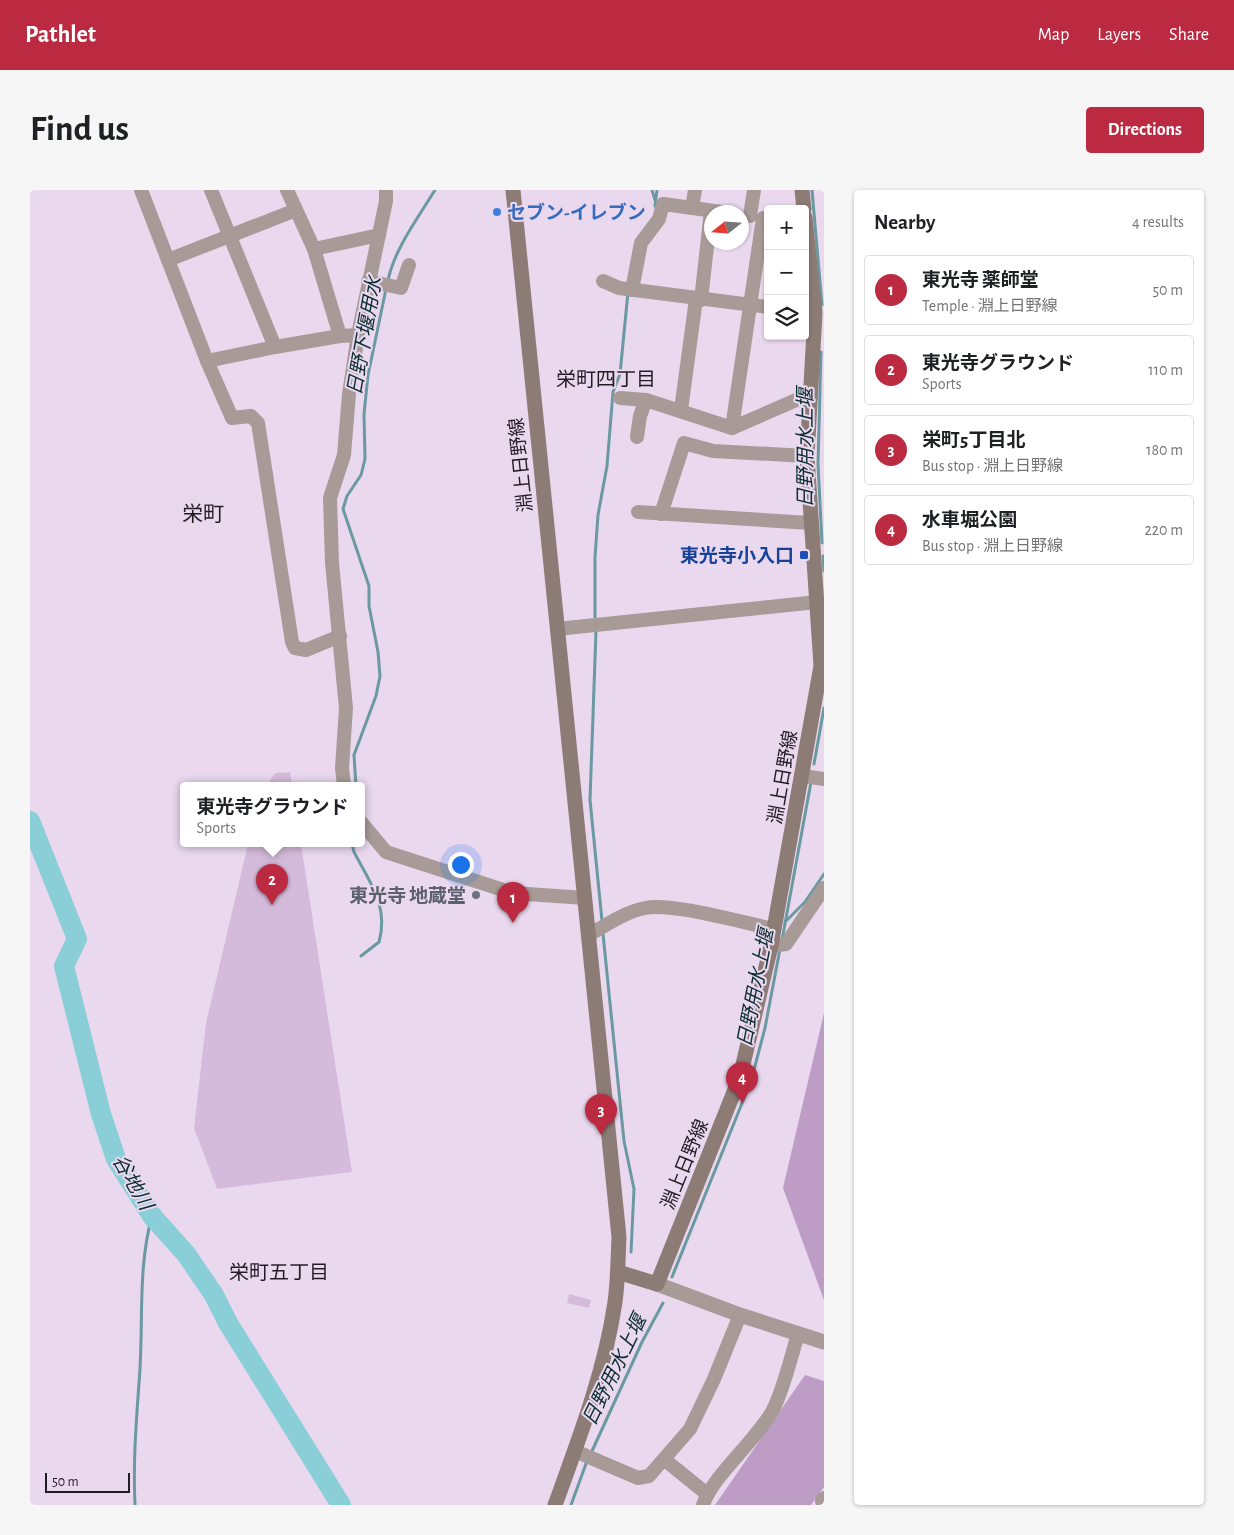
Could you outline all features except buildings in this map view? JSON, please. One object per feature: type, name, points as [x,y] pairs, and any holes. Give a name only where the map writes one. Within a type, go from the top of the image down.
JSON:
[{"type":"main road","name":"淵上日野線","points":[[513,190],[619,1237],[615,1303],[606,1344],[575,1451],[555,1505]]},
{"type":"main road","points":[[802,190],[804,205]]},
{"type":"main road","name":"淵上日野線","points":[[657,1284],[740,1077],[771,946],[803,776],[821,666],[817,602],[818,550],[810,523],[807,456],[815,319],[809,250]]},
{"type":"main road","points":[[618,1272],[657,1284]]},
{"type":"street","points":[[141,190],[206,361],[232,418],[250,416],[258,422],[278,536],[292,642],[295,648],[306,650],[340,636]]},
{"type":"street","points":[[211,190],[275,347]]},
{"type":"street","points":[[287,190],[314,249],[340,336]]},
{"type":"street","points":[[344,782],[342,768],[346,708],[332,563],[330,498],[344,455],[349,394],[358,335],[379,235],[386,190]]},
{"type":"street","points":[[692,208],[695,190]]},
{"type":"street","points":[[732,428],[750,305],[755,217],[754,190]]},
{"type":"street","points":[[632,290],[641,243],[660,219],[663,204],[704,210]]},
{"type":"street","points":[[168,260],[296,210]]},
{"type":"street","points":[[314,249],[379,235]]},
{"type":"street","points":[[681,410],[698,299],[709,250]]},
{"type":"street","points":[[368,281],[400,288],[409,265]]},
{"type":"street","points":[[602,281],[619,288],[764,307]]},
{"type":"street","points":[[206,361],[275,347],[340,336],[358,335]]},
{"type":"street","points":[[620,398],[646,400],[732,428],[810,394]]},
{"type":"street","points":[[637,437],[640,416],[646,400]]},
{"type":"street","points":[[661,514],[684,443],[713,451],[807,456]]},
{"type":"street","points":[[638,512],[810,523]]},
{"type":"street","points":[[557,629],[817,602]]},
{"type":"street","points":[[803,776],[824,779]]},
{"type":"street","points":[[365,827],[386,852],[513,893],[585,898]]},
{"type":"street","points":[[771,946],[786,944],[824,888]]},
{"type":"street","points":[[589,934],[629,913],[666,907],[774,929]]},
{"type":"street","points":[[657,1284],[740,1315],[824,1342]]},
{"type":"street","points":[[575,1451],[638,1478],[650,1476],[690,1429],[740,1315]]},
{"type":"street","points":[[665,1460],[705,1499],[747,1446],[773,1409],[798,1334]]},
{"type":"street","points":[[824,1498],[822,1501],[824,1504]]},
{"type":"shaded area","points":[[290,772],[291,782],[269,782],[275,773]]},
{"type":"shaded area","points":[[247,847],[301,847],[352,1172],[217,1189],[194,1128],[206,1023]]},
{"type":"shaded area","points":[[824,1013],[824,1300],[783,1188]]},
{"type":"shaded area","points":[[569,1294],[591,1300],[589,1308],[567,1303]]},
{"type":"shaded area","points":[[805,1375],[824,1381],[824,1487],[811,1505],[715,1505]]},
{"type":"waterway","name":"日野下堰用水","points":[[388,280],[401,245],[435,190]]},
{"type":"waterway","points":[[652,190],[656,203]]},
{"type":"waterway","points":[[655,206],[657,190]]},
{"type":"waterway","name":"日野用水上堰","points":[[812,190],[822,305]]},
{"type":"waterway","name":"日野下堰用水","points":[[356,782],[354,755],[376,696],[380,676],[378,652],[369,606],[369,586],[343,509],[347,496],[361,475],[365,459],[364,414],[368,375],[386,289]]},
{"type":"waterway","points":[[595,620],[595,557],[598,515],[607,466],[613,392],[620,374],[628,292]]},
{"type":"waterway","name":"日野用水上堰","points":[[821,352],[818,464],[822,543]]},
{"type":"waterway","name":"日野用水上堰","points":[[823,556],[824,571]]},
{"type":"waterway","points":[[596,631],[590,800],[602,921]]},
{"type":"waterway","name":"日野用水上堰","points":[[814,764],[824,708]]},
{"type":"waterway","name":"日野用水上堰","points":[[782,940],[811,782]]},
{"type":"waterway","name":"谷地川","points":[[30,821],[77,939],[64,966],[101,1114],[116,1159],[152,1216],[186,1254],[214,1295],[228,1323],[341,1505]]},
{"type":"waterway","name":"日野下堰用水","points":[[353,847],[372,885],[382,917],[379,942],[361,956]]},
{"type":"waterway","points":[[785,922],[805,902],[824,874]]},
{"type":"waterway","points":[[603,934],[624,1141],[634,1189],[631,1252]]},
{"type":"waterway","name":"日野用水上堰","points":[[672,1277],[751,1081],[765,1028],[780,949]]},
{"type":"waterway","points":[[135,1505],[136,1429],[144,1257],[152,1216]]},
{"type":"waterway","name":"日野用水上堰","points":[[592,1451],[642,1342],[663,1303]]},
{"type":"waterway","name":"日野用水上堰","points":[[571,1505],[587,1461]]},
{"type":"place","name":"セブン-イレブン","points":[[497,212]]},
{"type":"place","name":"東光寺小入口","points":[[804,555]]},
{"type":"place","name":"東光寺 地蔵堂","points":[[476,895]]},
{"type":"place","name":"東光寺グラウンド","points":[[272,905]]},
{"type":"place","name":"東光寺 薬師堂","points":[[513,923]]},
{"type":"place","name":"水車堀公園","points":[[742,1103]]},
{"type":"place","name":"栄町5丁目北","points":[[601,1135]]},
{"type":"district","name":"栄町四丁目","points":[[606,379]]},
{"type":"district","name":"栄町","points":[[203,514]]},
{"type":"district","name":"栄町五丁目","points":[[279,1272]]}]
